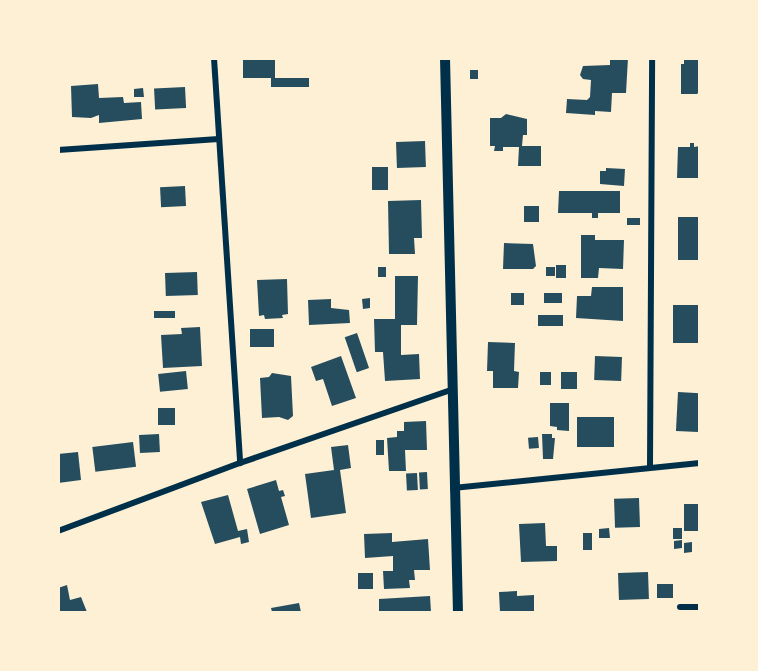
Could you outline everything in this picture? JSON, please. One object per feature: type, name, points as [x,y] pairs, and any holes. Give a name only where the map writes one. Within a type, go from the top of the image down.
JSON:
[{"type":"street","points":[[214,58],[240,463]]},
{"type":"street","points":[[445,58],[453,488],[458,612]]},
{"type":"street","points":[[650,466],[652,58]]},
{"type":"street","points":[[58,150],[219,139]]},
{"type":"street","points":[[58,531],[240,463],[451,390]]},
{"type":"street","points":[[453,488],[650,466],[699,463]]},
{"type":"street","points":[[680,607],[699,607]]},
{"type":"building","points":[[243,58],[275,58],[275,78],[243,78]]},
{"type":"building","points":[[610,58],[628,58],[626,93],[612,93],[611,112],[595,111],[595,115],[566,113],[567,99],[587,100],[590,97],[591,80],[583,79],[580,75],[583,66],[610,65]]},
{"type":"building","points":[[684,58],[700,58],[700,91],[697,94],[681,94],[681,64],[684,64]]},
{"type":"building","points":[[470,70],[478,70],[478,79],[470,79]]},
{"type":"building","points":[[271,78],[309,78],[309,87],[271,87]]},
{"type":"building","points":[[98,84],[99,98],[123,97],[124,103],[141,102],[142,119],[99,123],[99,115],[91,118],[72,117],[71,86]]},
{"type":"building","points":[[185,87],[186,108],[155,110],[154,89]]},
{"type":"building","points":[[143,88],[144,97],[134,97],[134,89]]},
{"type":"building","points":[[506,114],[527,119],[527,135],[523,135],[522,146],[541,146],[541,166],[518,166],[519,147],[503,147],[503,151],[494,151],[495,146],[490,146],[490,118],[501,118]]},
{"type":"building","points":[[425,141],[426,167],[397,168],[396,142]]},
{"type":"building","points":[[690,143],[694,143],[694,147],[700,146],[700,178],[677,178],[678,147],[690,147]]},
{"type":"building","points":[[372,167],[388,167],[388,190],[372,190]]},
{"type":"building","points":[[606,168],[625,169],[624,186],[600,184],[600,171],[606,171]]},
{"type":"building","points":[[185,186],[186,206],[161,207],[160,187]]},
{"type":"building","points":[[559,191],[620,191],[620,213],[598,213],[598,218],[592,218],[592,213],[558,213]]},
{"type":"building","points":[[421,200],[422,238],[414,238],[415,254],[389,254],[388,201]]},
{"type":"building","points":[[524,206],[539,206],[539,222],[524,222]]},
{"type":"building","points":[[678,217],[699,217],[699,260],[678,260]]},
{"type":"building","points":[[627,218],[640,218],[640,225],[627,225]]},
{"type":"building","points":[[581,235],[595,235],[595,240],[624,240],[623,269],[599,268],[598,278],[581,278]]},
{"type":"building","points":[[504,243],[533,244],[536,266],[533,269],[503,269]]},
{"type":"building","points":[[556,265],[566,265],[566,278],[556,278]]},
{"type":"building","points":[[378,267],[386,267],[386,277],[378,277]]},
{"type":"building","points":[[546,267],[555,267],[555,276],[546,276]]},
{"type":"building","points":[[197,272],[198,295],[166,296],[165,273]]},
{"type":"building","points":[[395,276],[418,276],[417,325],[401,325],[401,355],[419,354],[420,379],[385,381],[383,352],[375,352],[374,319],[395,319]]},
{"type":"building","points":[[287,279],[288,314],[282,315],[283,318],[265,319],[264,315],[259,316],[257,280]]},
{"type":"building","points":[[592,287],[623,287],[623,321],[576,318],[577,296],[591,296]]},
{"type":"building","points":[[511,293],[524,293],[524,305],[511,305]]},
{"type":"building","points":[[544,293],[562,293],[562,303],[544,303]]},
{"type":"building","points":[[370,298],[370,308],[363,309],[362,299]]},
{"type":"building","points":[[331,299],[331,308],[349,310],[350,323],[309,325],[308,300]]},
{"type":"building","points":[[673,305],[700,305],[700,343],[673,343]]},
{"type":"building","points":[[154,311],[175,311],[175,318],[154,318]]},
{"type":"building","points":[[538,315],[563,315],[563,326],[538,326]]},
{"type":"building","points":[[200,327],[202,366],[163,368],[161,335],[182,334],[181,328]]},
{"type":"building","points":[[250,329],[274,329],[274,347],[250,347]]},
{"type":"building","points":[[357,333],[369,368],[357,372],[345,337]]},
{"type":"building","points":[[488,342],[515,343],[514,371],[519,372],[518,388],[493,388],[493,371],[487,371]]},
{"type":"building","points":[[341,356],[356,398],[332,406],[323,379],[316,381],[311,367]]},
{"type":"building","points":[[595,356],[622,357],[621,381],[594,380]]},
{"type":"building","points":[[186,371],[188,389],[160,392],[158,374]]},
{"type":"building","points":[[540,372],[551,372],[551,385],[540,385]]},
{"type":"building","points":[[561,372],[577,372],[577,389],[561,389]]},
{"type":"building","points":[[272,373],[291,376],[293,416],[288,420],[279,417],[262,418],[260,378],[269,377]]},
{"type":"building","points":[[678,392],[700,393],[698,432],[676,431]]},
{"type":"building","points":[[550,403],[569,403],[569,431],[557,430],[557,427],[550,426]]},
{"type":"building","points":[[158,408],[175,408],[175,425],[158,425]]},
{"type":"building","points":[[577,417],[614,417],[614,447],[577,447]]},
{"type":"building","points":[[426,421],[427,450],[405,450],[406,471],[389,471],[387,438],[397,437],[397,431],[404,431],[404,422]]},
{"type":"building","points":[[159,434],[160,452],[140,453],[139,435]]},
{"type":"building","points":[[542,434],[552,434],[552,438],[555,438],[553,459],[543,459]]},
{"type":"building","points":[[538,437],[539,448],[529,449],[528,438]]},
{"type":"building","points":[[376,440],[384,440],[384,455],[376,455]]},
{"type":"building","points":[[133,442],[136,467],[95,472],[92,447]]},
{"type":"building","points":[[348,445],[351,468],[340,470],[346,513],[311,518],[305,474],[334,470],[331,447]]},
{"type":"building","points":[[78,452],[81,480],[58,483],[58,454]]},
{"type":"building","points":[[419,472],[427,472],[428,489],[420,489]]},
{"type":"building","points":[[417,473],[418,490],[407,491],[406,474]]},
{"type":"building","points":[[276,480],[279,491],[283,490],[285,496],[281,497],[289,525],[260,534],[247,489]]},
{"type":"building","points":[[228,495],[238,531],[247,529],[249,542],[241,544],[240,537],[215,544],[201,502]]},
{"type":"building","points":[[639,498],[640,527],[615,528],[614,499]]},
{"type":"building","points":[[684,504],[700,504],[700,531],[684,531]]},
{"type":"building","points":[[545,523],[546,546],[557,546],[557,561],[521,562],[519,524]]},
{"type":"building","points":[[609,528],[610,538],[599,538],[599,529]]},
{"type":"building","points":[[673,528],[682,528],[682,539],[673,539]]},
{"type":"building","points":[[392,533],[392,542],[428,539],[430,570],[414,570],[415,580],[409,580],[410,588],[384,589],[383,571],[393,571],[393,556],[365,558],[364,534]]},
{"type":"building","points":[[583,533],[592,533],[592,550],[583,550]]},
{"type":"building","points":[[682,540],[682,548],[674,549],[674,541]]},
{"type":"building","points":[[692,542],[692,552],[684,553],[684,543]]},
{"type":"building","points":[[648,572],[649,599],[619,600],[618,573]]},
{"type":"building","points":[[358,573],[373,573],[373,589],[358,589]]},
{"type":"building","points":[[657,584],[673,584],[673,598],[657,598]]},
{"type":"building","points":[[67,585],[70,600],[81,597],[87,612],[58,612],[58,588]]},
{"type":"building","points":[[517,591],[517,596],[534,595],[534,612],[500,612],[499,592]]},
{"type":"building","points":[[430,596],[431,612],[379,612],[379,599]]},
{"type":"building","points":[[299,603],[301,612],[272,612],[271,608]]}]
